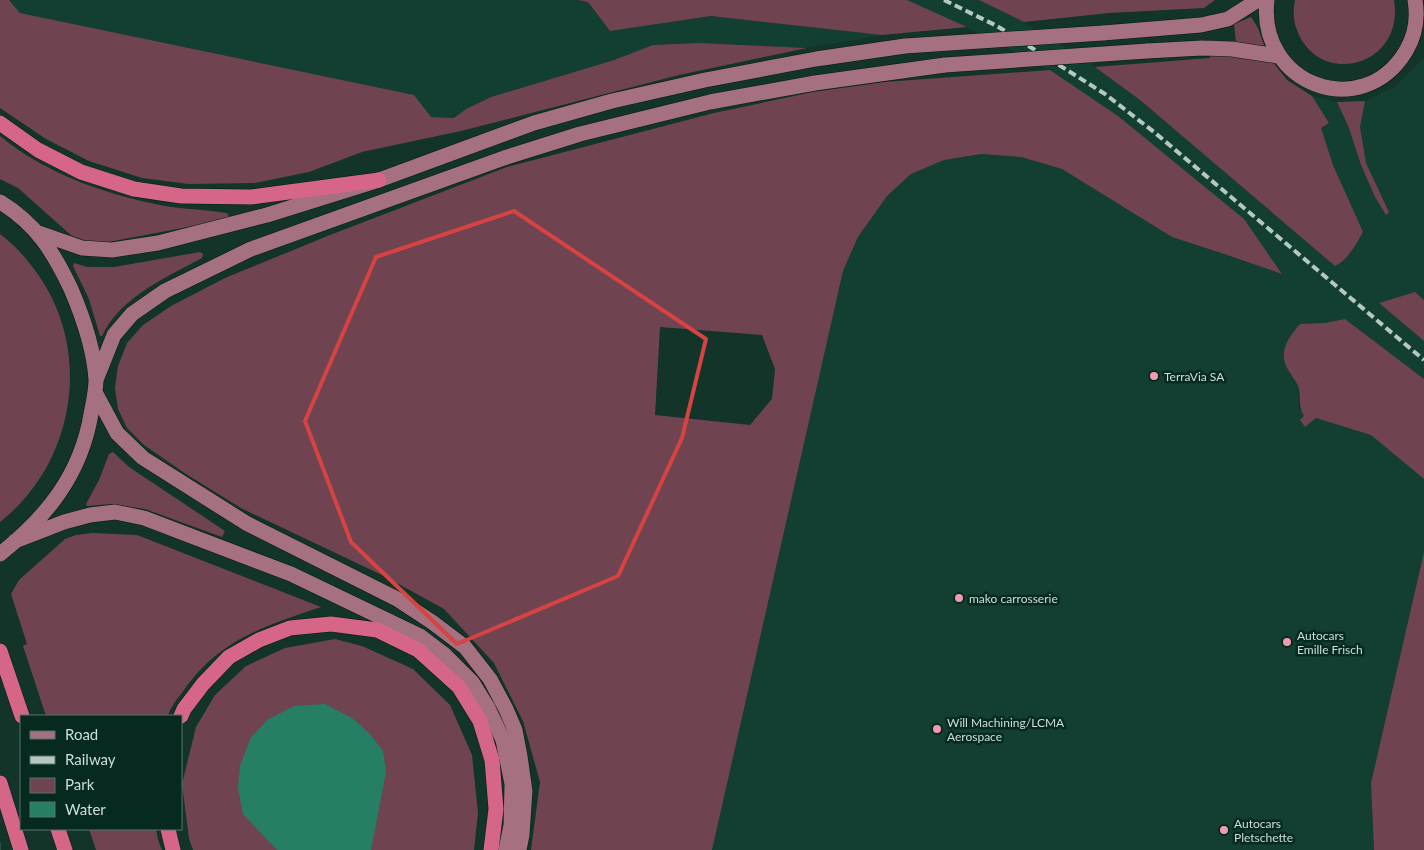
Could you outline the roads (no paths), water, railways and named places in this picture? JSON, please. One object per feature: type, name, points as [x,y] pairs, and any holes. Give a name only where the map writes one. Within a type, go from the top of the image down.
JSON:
[{"type":"highway","points":[[0,123],[38,150],[81,172],[134,189],[181,196],[251,197],[379,180]]},
{"type":"highway","points":[[181,715],[203,684],[229,657],[259,640],[290,628],[331,624],[376,630],[418,650],[459,687],[480,722],[492,760],[496,809],[491,850]]},
{"type":"highway","points":[[0,651],[22,715]]},
{"type":"highway","points":[[0,783],[21,850]]},
{"type":"highway","points":[[58,830],[65,850]]},
{"type":"highway","points":[[168,830],[172,850]]},
{"type":"main road","points":[[39,233],[82,248],[112,250],[158,243],[267,215],[379,180],[534,124],[612,101],[705,80],[798,62],[905,46],[1201,25],[1228,19],[1258,0]]},
{"type":"main road","points":[[1268,0],[1266,15],[1269,36],[1278,56],[1291,70],[1306,81],[1324,87],[1345,89],[1366,85],[1385,75],[1418,41],[1415,0]]},
{"type":"main road","points":[[0,554],[47,511],[71,475],[88,435],[95,386],[114,334],[132,314],[165,291],[251,249],[504,158],[580,134],[710,102],[815,83],[945,65],[1202,48],[1232,49],[1278,56]]},
{"type":"main road","points":[[0,202],[10,208],[39,233],[60,267],[77,303],[89,341],[95,386],[117,433],[143,458],[246,523],[397,599],[465,647],[490,679],[506,709],[514,730],[525,790],[519,850]]},
{"type":"main road","points":[[15,541],[64,522],[90,515],[115,512],[144,518],[291,574],[420,636],[445,655],[472,682],[488,708],[503,740],[512,784],[511,824],[506,850]]},
{"type":"water","points":[[325,704],[352,718],[369,733],[383,751],[386,772],[371,850],[277,850],[243,814],[238,788],[240,766],[250,739],[267,720],[294,706]]},
{"type":"railway","points":[[944,0],[997,26],[1105,94],[1154,132],[1424,360]]},
{"type":"place","name":"TerraVia SA","points":[[1154,376]]},
{"type":"place","name":"mako carrosserie","points":[[959,598]]},
{"type":"place","name":"Autocars Emille Frisch","points":[[1287,642]]},
{"type":"place","name":"Will Machining/LCMA Aerospace","points":[[937,729]]},
{"type":"place","name":"Autocars Pletschette","points":[[1224,830]]}]
